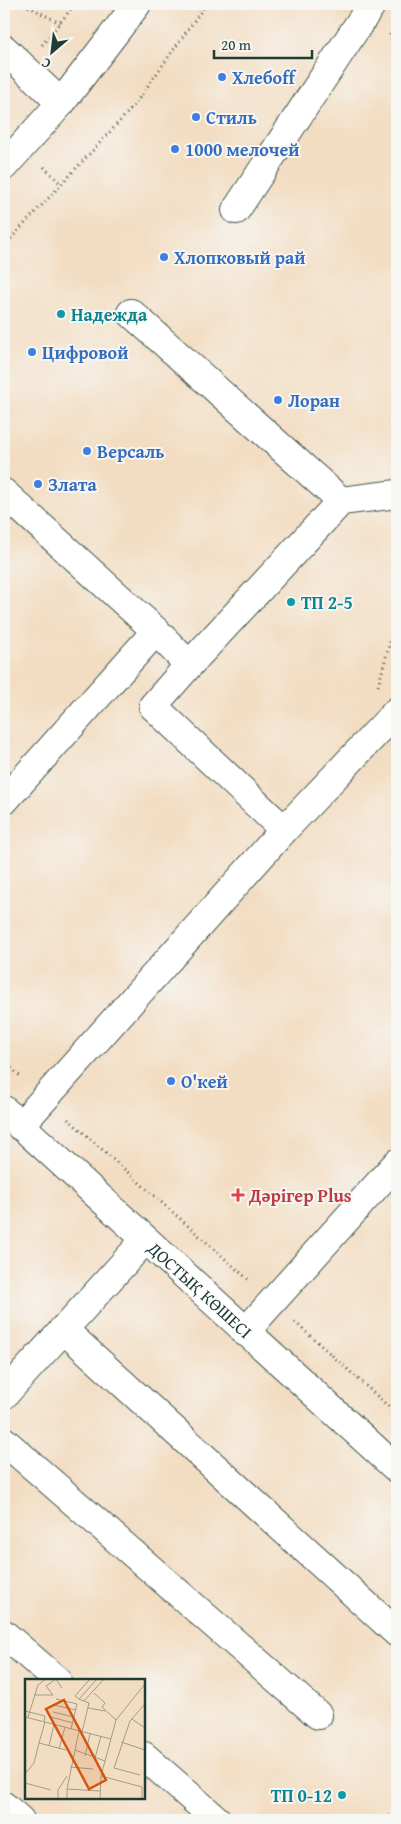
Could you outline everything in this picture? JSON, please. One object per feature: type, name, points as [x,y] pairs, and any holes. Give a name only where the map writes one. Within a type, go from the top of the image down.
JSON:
[{"type":"street","points":[[4,166],[60,103],[137,4]]},
{"type":"street","points":[[236,210],[372,4]]},
{"type":"street","points":[[4,49],[60,103]]},
{"type":"street","points":[[131,313],[340,502]]},
{"type":"street","points":[[4,493],[156,631],[189,665]]},
{"type":"street","points":[[284,830],[152,706],[340,502],[397,494]]},
{"type":"street","points":[[4,801],[156,631]]},
{"type":"street","points":[[12,1118],[45,1098],[284,830],[397,711]]},
{"type":"street","name":"ДОСТЫҚ КӨШЕСІ","points":[[12,1118],[397,1469]]},
{"type":"street","points":[[245,1332],[397,1163]]},
{"type":"street","points":[[4,1395],[145,1240]]},
{"type":"street","points":[[63,1329],[397,1633]]},
{"type":"street","points":[[4,1441],[318,1715]]},
{"type":"street","points":[[4,1634],[56,1679]]},
{"type":"street","points":[[145,1757],[217,1820]]},
{"type":"street","points":[[4,1806],[20,1820]]},
{"type":"path","points":[[24,4],[60,23]]},
{"type":"path","points":[[4,246],[133,107],[206,4]]},
{"type":"path","points":[[377,689],[397,617]]},
{"type":"path","points":[[4,1061],[397,1414]]},
{"type":"path","points":[[386,1820],[397,1808]]},
{"type":"place","name":"Хлебoff","points":[[222,77]]},
{"type":"place","name":"Стиль","points":[[196,117]]},
{"type":"place","name":"1000 мелочей","points":[[175,149]]},
{"type":"place","name":"Хлопковый рай","points":[[164,257]]},
{"type":"place","name":"Надежда","points":[[61,314]]},
{"type":"place","name":"Цифровой","points":[[32,352]]},
{"type":"place","name":"Лоран","points":[[278,400]]},
{"type":"place","name":"Версаль","points":[[87,451]]},
{"type":"place","name":"Злата","points":[[38,484]]},
{"type":"place","name":"ТП 2-5","points":[[291,602]]},
{"type":"place","name":"О'кей","points":[[171,1081]]},
{"type":"place","name":"Дәрігер Plus","points":[[238,1195]]},
{"type":"place","name":"ТП 0-12","points":[[342,1795]]}]
